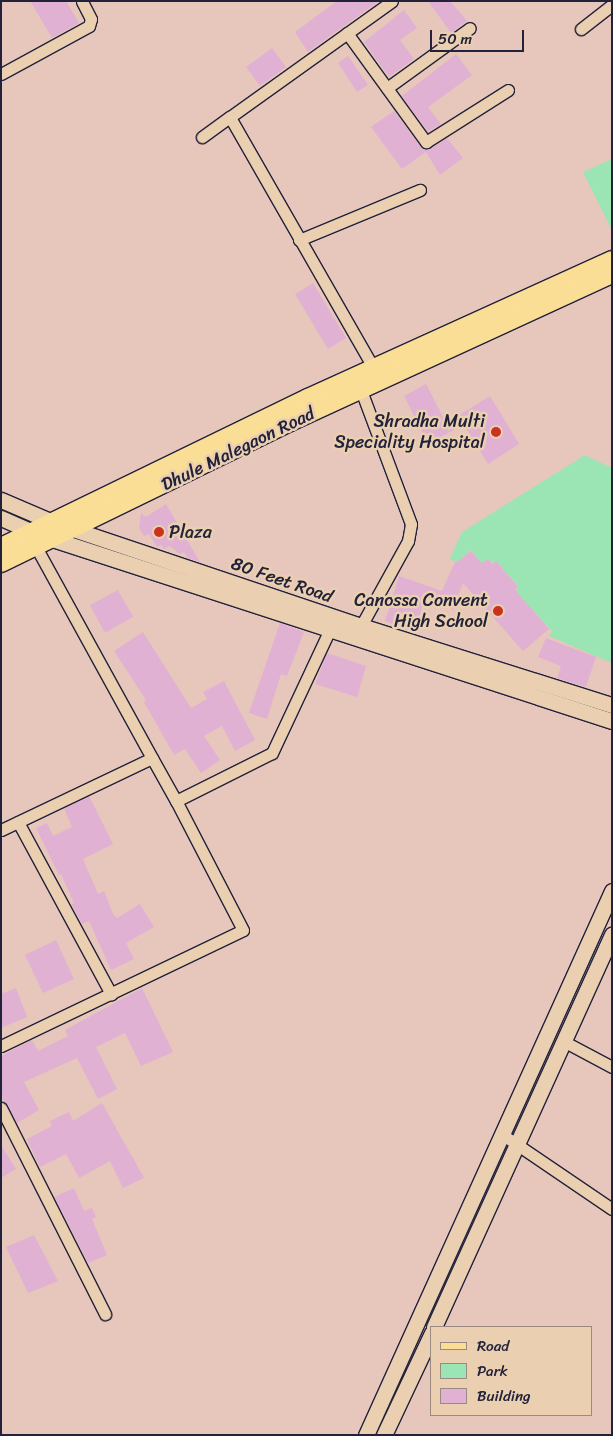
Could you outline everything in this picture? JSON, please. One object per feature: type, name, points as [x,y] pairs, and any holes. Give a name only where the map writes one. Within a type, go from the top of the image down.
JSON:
[{"type":"main road","points":[[56,530],[612,260]]},
{"type":"main road","name":"Dhule Malegaon Road","points":[[1,563],[35,540],[56,530],[74,530],[361,390],[377,374],[612,274]]},
{"type":"main road","name":"80 Feet Road","points":[[1,500],[56,530],[331,628],[612,720]]},
{"type":"main road","points":[[1,518],[35,540]]},
{"type":"main road","name":"80 Feet Road","points":[[74,530],[361,626],[612,705]]},
{"type":"main road","points":[[1,547],[35,540]]},
{"type":"main road","points":[[366,1435],[612,891]]},
{"type":"main road","points":[[434,1326],[520,1144],[612,935]]},
{"type":"main road","points":[[384,1435],[430,1337]]},
{"type":"street","points":[[1,74],[89,26],[92,19],[82,1]]},
{"type":"street","points":[[202,137],[392,1]]},
{"type":"street","points":[[581,29],[612,5]]},
{"type":"street","points":[[387,88],[470,28]]},
{"type":"street","points":[[348,33],[428,142],[508,90]]},
{"type":"street","points":[[230,117],[377,374]]},
{"type":"street","points":[[300,240],[420,190]]},
{"type":"street","points":[[361,390],[411,524],[408,541],[361,626]]},
{"type":"street","points":[[1,1046],[243,930],[176,801],[35,540]]},
{"type":"street","points":[[176,801],[272,753],[331,628]]},
{"type":"street","points":[[1,830],[152,758]]},
{"type":"street","points":[[18,822],[111,994]]},
{"type":"street","points":[[565,1042],[612,1068]]},
{"type":"street","points":[[1,1108],[105,1314]]},
{"type":"street","points":[[503,1135],[520,1144],[612,1209]]},
{"type":"green space","points":[[612,159],[612,230],[583,172]]},
{"type":"green space","points":[[585,455],[612,468],[612,663],[549,636],[552,631],[516,592],[518,586],[496,561],[492,563],[488,559],[477,567],[480,561],[471,550],[456,563],[450,558],[462,532]]},
{"type":"building","points":[[30,1],[66,1],[79,23],[52,38]]},
{"type":"building","points":[[337,1],[379,1],[308,52],[295,32]]},
{"type":"building","points":[[428,1],[450,1],[467,21],[451,33]]},
{"type":"building","points":[[404,10],[417,28],[400,40],[414,59],[389,77],[364,42]]},
{"type":"building","points":[[272,48],[286,67],[260,86],[246,67]]},
{"type":"building","points":[[456,54],[472,75],[428,107],[441,124],[428,132],[402,96]]},
{"type":"building","points":[[348,56],[368,85],[357,92],[338,63]]},
{"type":"building","points":[[394,111],[422,149],[430,149],[447,138],[463,158],[440,175],[426,152],[402,169],[371,127]]},
{"type":"building","points":[[313,283],[346,338],[328,349],[295,294]]},
{"type":"building","points":[[426,384],[446,423],[490,396],[519,444],[488,464],[464,425],[428,443],[404,396]]},
{"type":"building","points":[[166,504],[200,562],[188,558],[184,552],[180,554],[170,546],[164,549],[161,545],[157,547],[149,534],[144,536],[139,528],[141,513],[146,517]]},
{"type":"building","points":[[471,551],[482,563],[488,559],[492,564],[496,561],[518,587],[515,590],[549,629],[523,651],[463,583],[453,609],[425,597],[418,620],[412,619],[408,630],[385,621],[399,576],[442,591],[454,564]]},
{"type":"building","points":[[118,590],[133,617],[105,633],[90,605]]},
{"type":"building","points":[[280,623],[304,632],[287,676],[281,674],[267,719],[249,713]]},
{"type":"building","points":[[143,632],[191,708],[207,699],[203,692],[224,681],[255,740],[235,751],[222,726],[204,736],[220,760],[201,773],[185,749],[174,755],[144,702],[146,700],[114,651]]},
{"type":"building","points":[[546,638],[596,657],[586,687],[557,678],[561,666],[538,657]]},
{"type":"building","points":[[327,653],[366,666],[357,697],[315,684]]},
{"type":"building","points":[[89,796],[113,844],[83,859],[98,894],[104,891],[113,914],[117,918],[140,904],[154,927],[126,943],[134,959],[111,970],[89,921],[82,924],[71,904],[74,903],[61,874],[59,875],[36,828],[47,823],[53,836],[72,827],[64,808]]},
{"type":"building","points":[[56,940],[74,979],[43,993],[25,955]]},
{"type":"building","points":[[16,988],[27,1017],[1,1028],[1,994]]},
{"type":"building","points":[[142,988],[173,1052],[141,1066],[125,1033],[96,1047],[117,1089],[98,1099],[77,1058],[24,1082],[39,1110],[17,1123],[1,1096],[1,1056],[32,1040],[38,1051],[68,1036],[65,1030]]},
{"type":"building","points":[[102,1103],[144,1178],[123,1188],[110,1161],[79,1178],[66,1154],[40,1167],[27,1139],[52,1126],[50,1121],[69,1112],[73,1121]]},
{"type":"building","points":[[1,1145],[16,1169],[1,1178]]},
{"type":"building","points":[[74,1188],[84,1211],[92,1208],[96,1217],[92,1219],[107,1255],[88,1263],[54,1197]]},
{"type":"building","points":[[34,1235],[58,1281],[28,1293],[6,1247]]},
{"type":"place","name":"Shradha Multi Speciality Hospital","points":[[496,432]]},
{"type":"place","name":"Plaza","points":[[159,532]]},
{"type":"place","name":"Canossa Convent High School","points":[[498,611]]}]
